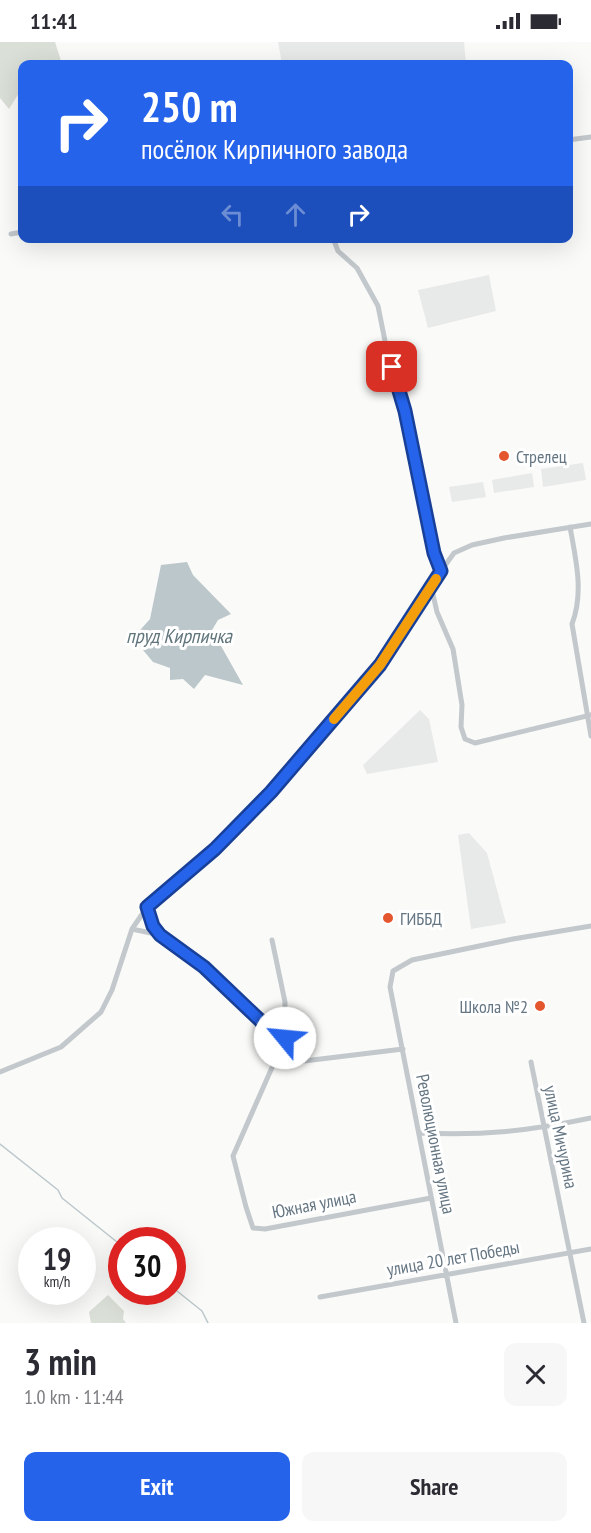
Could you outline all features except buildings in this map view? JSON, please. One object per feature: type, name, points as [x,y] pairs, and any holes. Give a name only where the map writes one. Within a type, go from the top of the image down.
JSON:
[{"type":"street","points":[[573,139],[591,137]]},
{"type":"street","points":[[11,234],[18,233]]},
{"type":"street","points":[[335,243],[338,251],[357,268],[378,306],[387,351],[405,411],[434,553],[441,571]]},
{"type":"street","points":[[0,1072],[61,1047],[101,1012],[112,990],[132,929],[147,907],[215,849],[271,792],[380,665],[454,553],[472,545],[504,538],[591,524]]},
{"type":"street","points":[[570,527],[578,581],[576,592],[578,607],[572,624],[591,736]]},
{"type":"street","points":[[431,586],[437,612],[453,649],[462,705],[461,727],[465,739],[475,743],[589,715]]},
{"type":"street","points":[[147,907],[153,926],[160,935],[204,967],[266,1026],[296,1062],[403,1049]]},
{"type":"street","name":"Революционная улица","points":[[456,1323],[390,987],[393,971],[412,960],[591,926]]},
{"type":"street","points":[[132,929],[160,935]]},
{"type":"street","name":"Южная улица","points":[[272,940],[285,1002],[285,1038],[233,1156],[253,1228],[265,1229],[431,1198]]},
{"type":"street","name":"улица Мичурина","points":[[531,1062],[584,1323]]},
{"type":"street","points":[[420,1132],[466,1135],[543,1128],[591,1118]]},
{"type":"street","name":"улица 20 лет Победы","points":[[320,1297],[591,1249]]},
{"type":"shaded area","points":[[0,42],[55,42],[61,60],[18,60],[18,94],[9,109],[0,98]]},
{"type":"shaded area","points":[[278,42],[464,42],[466,60],[281,60]]},
{"type":"shaded area","points":[[489,275],[496,311],[428,328],[418,290]]},
{"type":"shaded area","points":[[583,463],[586,480],[543,487],[541,469]]},
{"type":"shaded area","points":[[532,473],[534,487],[494,493],[492,480]]},
{"type":"shaded area","points":[[483,482],[486,497],[452,502],[449,487]]},
{"type":"shaded area","points":[[420,710],[429,719],[438,762],[367,774],[363,765]]},
{"type":"shaded area","points":[[469,833],[487,853],[506,923],[471,929],[458,835]]},
{"type":"shaded area","points":[[108,1295],[108,1305],[118,1305],[124,1311],[123,1319],[126,1323],[91,1323],[89,1312]]},
{"type":"water","name":"пруд Кирпичка","points":[[187,562],[193,575],[231,614],[218,620],[212,630],[243,685],[205,675],[194,689],[183,679],[170,680],[170,668],[153,662],[133,638],[150,619],[161,565]]},
{"type":"waterway","points":[[0,1144],[58,1190],[62,1198],[108,1235]]},
{"type":"waterway","points":[[186,1298],[202,1311],[208,1323]]},
{"type":"slow traffic","points":[[334,719],[380,665],[436,579]]},
{"type":"place","name":"Стрелец","points":[[504,456]]},
{"type":"place","name":"ГИББД","points":[[388,918]]},
{"type":"place","name":"Школа №2","points":[[540,1006]]},
{"type":"route","points":[[285,1038],[281,1046],[266,1026],[204,967],[160,935],[153,926],[147,907],[215,849],[271,792],[380,665],[441,571],[434,553],[405,411],[392,367]]}]
